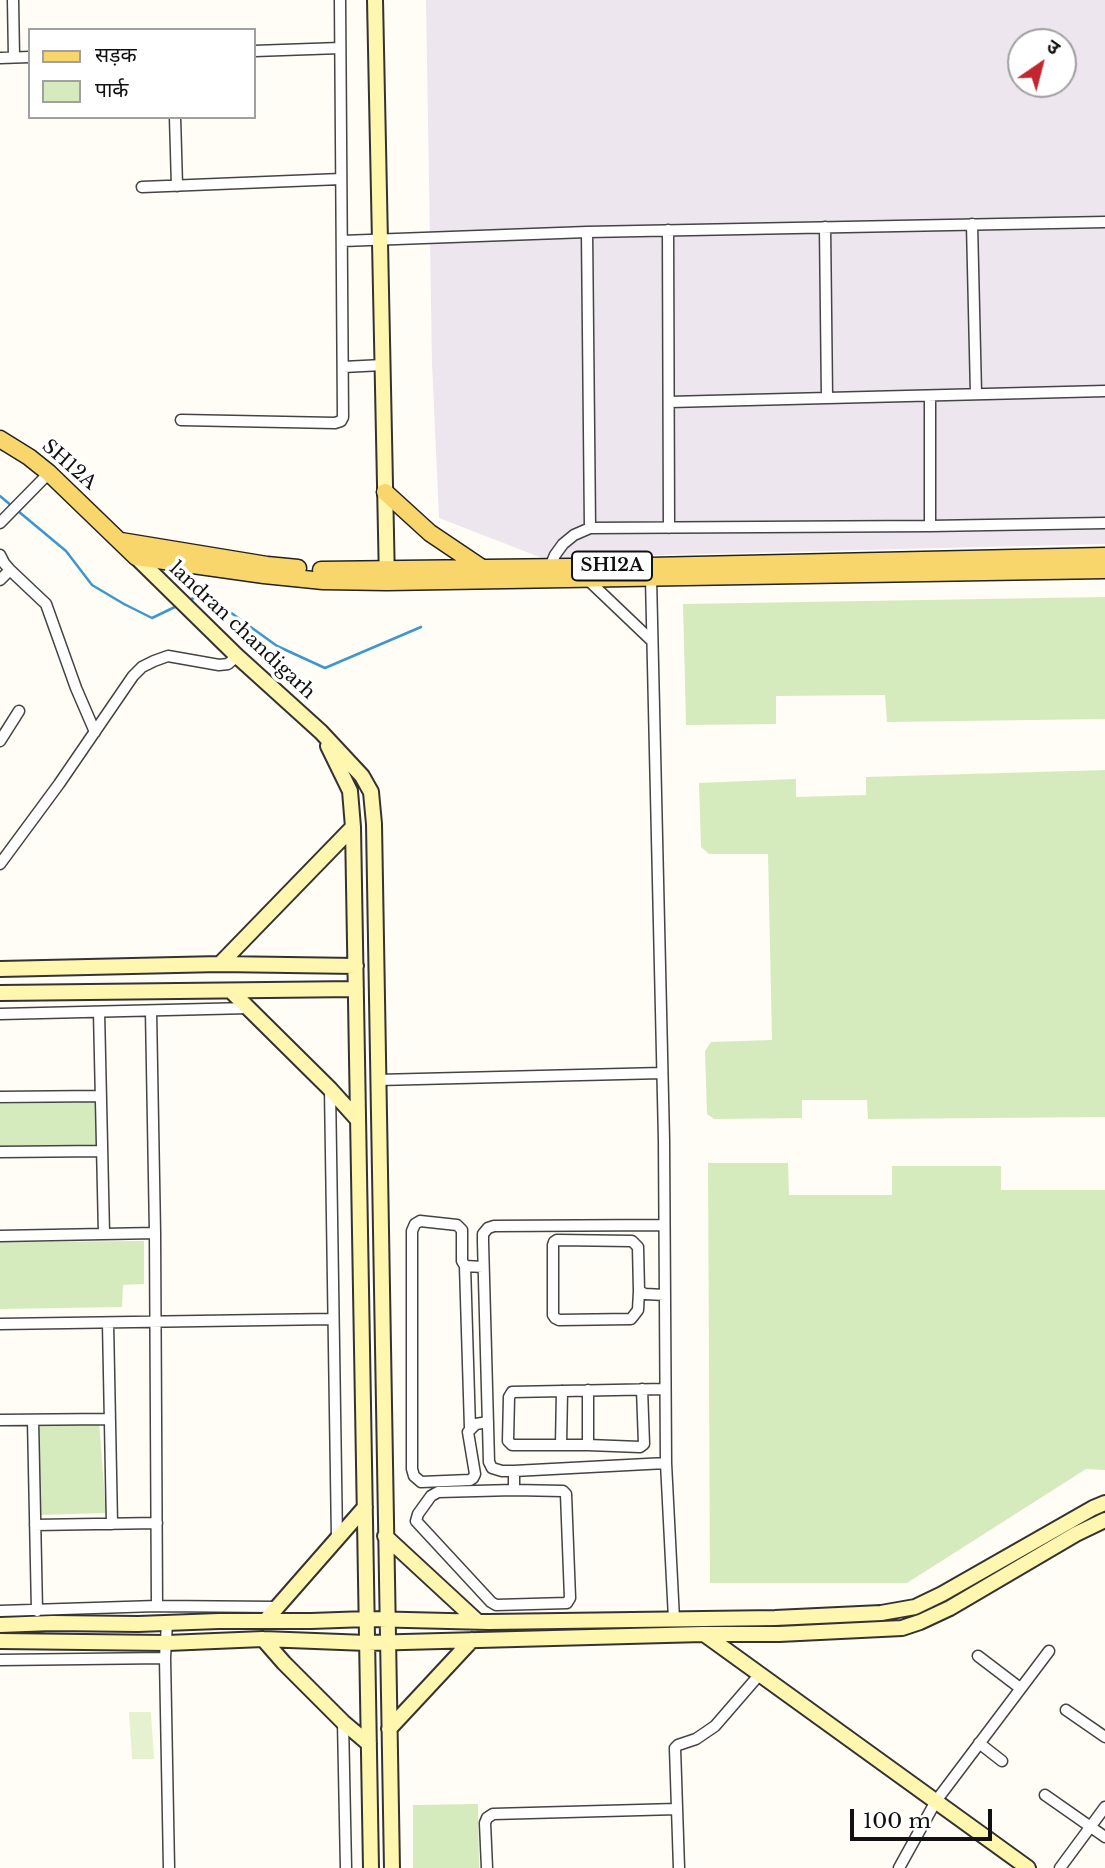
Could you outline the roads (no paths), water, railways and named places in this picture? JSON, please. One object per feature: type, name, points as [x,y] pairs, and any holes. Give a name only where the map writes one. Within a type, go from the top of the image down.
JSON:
[{"type":"main road","points":[[375,0],[387,576]]},
{"type":"main road","name":"SH12A","points":[[0,439],[49,472],[136,557],[264,575],[311,580],[482,568],[550,567],[650,572],[1105,570]]},
{"type":"main road","points":[[385,492],[430,533],[482,568]]},
{"type":"main road","name":"SH12A","points":[[121,541],[267,565],[387,576],[586,579],[650,572],[1105,556]]},
{"type":"main road","name":"landran chandigarh","points":[[136,557],[237,656],[321,732],[362,776],[371,792],[374,837],[392,1868]]},
{"type":"main road","points":[[321,732],[350,791],[353,827],[371,1868]]},
{"type":"main road","points":[[220,964],[353,827]]},
{"type":"main road","points":[[0,969],[220,964],[356,966]]},
{"type":"main road","points":[[0,993],[356,989]]},
{"type":"main road","points":[[231,991],[358,1120]]},
{"type":"main road","points":[[0,1625],[367,1619],[477,1622],[881,1614],[915,1607],[942,1594],[1093,1507],[1105,1503]]},
{"type":"main road","points":[[265,1621],[365,1507]]},
{"type":"main road","points":[[0,1641],[167,1651],[263,1639],[367,1643],[779,1634],[902,1628],[950,1608],[1076,1534],[1105,1520]]},
{"type":"main road","points":[[385,1536],[477,1622]]},
{"type":"main road","points":[[674,1619],[703,1634],[760,1674],[1028,1868]]},
{"type":"main road","points":[[263,1639],[284,1663],[369,1744]]},
{"type":"main road","points":[[389,1730],[472,1640]]},
{"type":"street","points":[[13,0],[14,57]]},
{"type":"street","points":[[181,420],[338,422],[343,417],[340,0]]},
{"type":"street","points":[[256,51],[341,48]]},
{"type":"street","points":[[0,58],[28,57]]},
{"type":"street","points":[[175,119],[177,186]]},
{"type":"street","points":[[142,187],[341,179]]},
{"type":"street","points":[[342,241],[587,232],[1105,222]]},
{"type":"street","points":[[972,225],[976,394]]},
{"type":"street","points":[[825,227],[827,398]]},
{"type":"street","points":[[668,230],[669,528]]},
{"type":"street","points":[[587,232],[590,528]]},
{"type":"street","points":[[343,367],[383,365]]},
{"type":"street","points":[[669,402],[1105,391]]},
{"type":"street","points":[[930,397],[930,526]]},
{"type":"street","points":[[0,523],[49,472]]},
{"type":"street","points":[[550,567],[563,544],[574,535],[590,528],[1105,523]]},
{"type":"street","points":[[0,555],[10,570],[46,604],[95,732]]},
{"type":"street","points":[[0,580],[10,570]]},
{"type":"street","points":[[650,572],[662,1073],[666,1463],[674,1619]]},
{"type":"street","points":[[586,579],[652,641]]},
{"type":"street","points":[[0,864],[4,852],[95,732],[132,676],[142,667],[168,656],[219,665],[228,664],[237,656]]},
{"type":"street","points":[[0,741],[19,711]]},
{"type":"street","points":[[0,1014],[248,1009]]},
{"type":"street","points":[[151,1011],[157,1606]]},
{"type":"street","points":[[99,1012],[104,1234]]},
{"type":"street","points":[[378,1080],[662,1073]]},
{"type":"street","points":[[330,1089],[337,1539]]},
{"type":"street","points":[[0,1097],[101,1096]]},
{"type":"street","points":[[0,1152],[102,1151]]},
{"type":"street","points":[[420,1222],[457,1225],[462,1230],[462,1261],[465,1266],[468,1432],[475,1474],[470,1480],[421,1482],[414,1476],[412,1469],[412,1231],[415,1224],[420,1222]]},
{"type":"street","points":[[664,1225],[494,1226],[483,1234],[483,1267],[489,1462],[492,1468],[514,1471],[666,1463]]},
{"type":"street","points":[[0,1236],[155,1233]]},
{"type":"street","points":[[632,1241],[638,1247],[639,1291],[638,1310],[631,1319],[555,1318],[554,1242],[632,1241]]},
{"type":"street","points":[[465,1266],[483,1267]]},
{"type":"street","points":[[639,1291],[665,1295]]},
{"type":"street","points":[[0,1324],[332,1320]]},
{"type":"street","points":[[108,1323],[112,1524]]},
{"type":"street","points":[[642,1389],[644,1444],[640,1447],[512,1445],[508,1441],[509,1396],[512,1392],[587,1390],[642,1389],[665,1389]]},
{"type":"street","points":[[587,1390],[588,1445]]},
{"type":"street","points":[[561,1445],[562,1391]]},
{"type":"street","points":[[0,1420],[110,1419]]},
{"type":"street","points":[[33,1420],[37,1611]]},
{"type":"street","points":[[470,1428],[488,1422]]},
{"type":"street","points":[[514,1471],[514,1490]]},
{"type":"street","points":[[514,1490],[563,1491],[566,1494],[567,1603],[496,1605],[416,1521],[431,1496],[438,1492],[514,1490]]},
{"type":"street","points":[[35,1525],[157,1523]]},
{"type":"street","points":[[0,1611],[157,1606],[276,1607]]},
{"type":"street","points":[[167,1623],[169,1868]]},
{"type":"street","points":[[0,1660],[167,1651]]},
{"type":"street","points":[[899,1868],[936,1801],[1049,1651]]},
{"type":"street","points":[[978,1656],[1020,1688]]},
{"type":"street","points":[[679,1868],[675,1748],[696,1739],[715,1726],[760,1674]]},
{"type":"street","points":[[1066,1710],[1105,1737]]},
{"type":"street","points":[[344,1722],[346,1868]]},
{"type":"street","points":[[979,1743],[1002,1761]]},
{"type":"street","points":[[1045,1796],[1105,1837]]},
{"type":"street","points":[[1060,1868],[1105,1807]]},
{"type":"street","points":[[487,1868],[485,1824],[487,1818],[493,1814],[677,1809]]},
{"type":"waterway","points":[[0,496],[66,551],[92,585],[152,618],[179,605]]},
{"type":"waterway","points":[[189,600],[201,595],[223,607],[277,646],[325,668],[421,627]]}]
